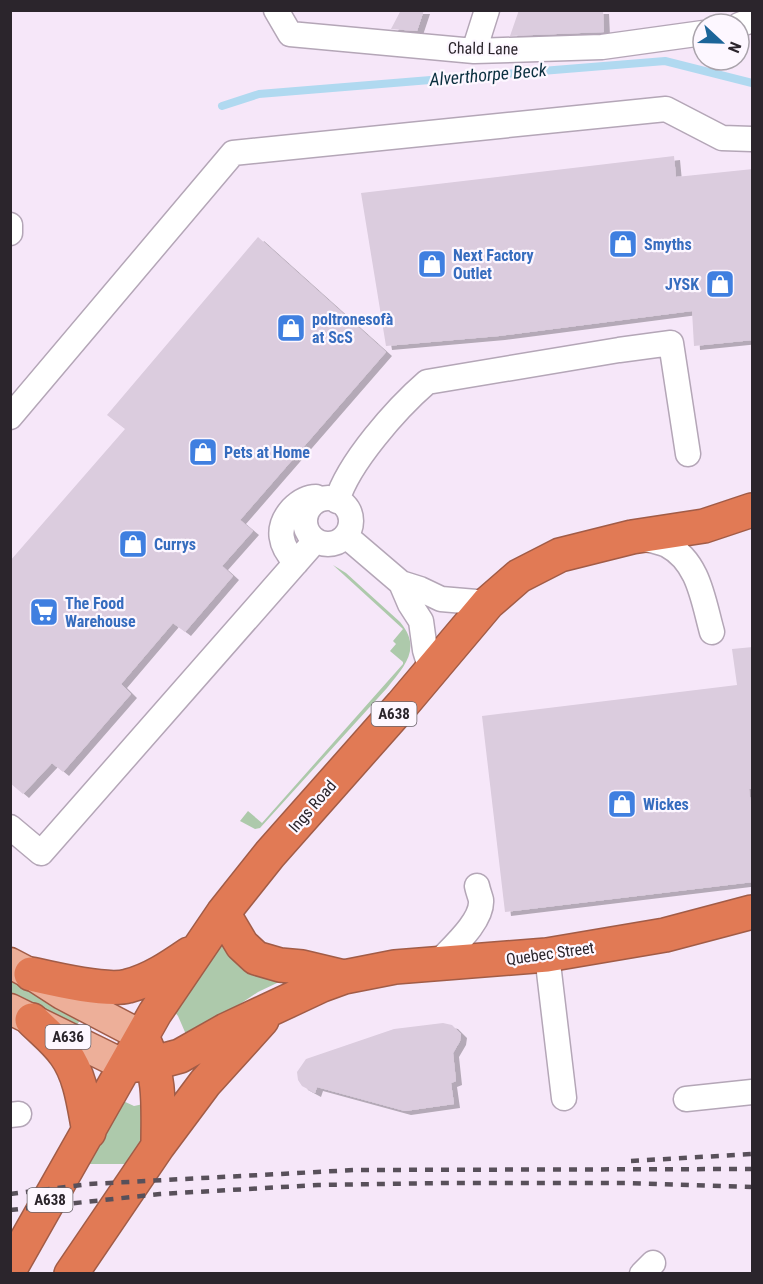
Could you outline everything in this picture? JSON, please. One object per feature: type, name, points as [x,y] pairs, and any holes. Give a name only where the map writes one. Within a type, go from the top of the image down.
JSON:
[{"type":"highway","name":"Ings Road","points":[[10,1269],[88,1132],[141,1055],[160,1005],[223,913],[270,854],[402,705],[488,603],[519,576],[560,555],[632,537],[704,526],[753,510]]},
{"type":"highway","name":"Quebec Street","points":[[158,1146],[205,1083],[271,1010],[322,985],[344,977],[395,967],[547,955],[665,935],[753,912]]},
{"type":"highway","name":"Quebec Street","points":[[223,913],[242,945],[256,958],[344,977]]},
{"type":"highway","points":[[21,969],[71,983],[126,987],[158,975],[198,948]]},
{"type":"highway","points":[[71,1274],[158,1146],[158,1094],[141,1055],[180,1056],[226,1030],[271,1010]]},
{"type":"highway","points":[[21,1015],[66,1055],[74,1070],[82,1096],[88,1132]]},
{"type":"main road","name":"A636","points":[[21,969],[62,994],[141,1055]]},
{"type":"main road","name":"A636","points":[[21,1015],[141,1055]]},
{"type":"street","name":"Chald Lane","points":[[276,10],[290,34],[474,51],[602,47],[691,35]]},
{"type":"street","points":[[474,51],[487,10]]},
{"type":"street","points":[[10,417],[232,153],[666,110],[722,138],[753,139]]},
{"type":"street","points":[[10,225],[10,233]]},
{"type":"street","points":[[333,500],[351,467],[409,397],[427,382],[671,343],[688,454]]},
{"type":"street","points":[[296,563],[281,542],[282,523],[297,505],[309,497],[333,500],[344,505],[351,521],[346,536],[338,542],[329,544],[315,541],[306,528],[306,515],[311,506],[318,501],[333,500]]},
{"type":"street","points":[[346,536],[401,583],[441,599],[488,603]]},
{"type":"street","points":[[632,537],[665,543],[684,556],[695,572],[712,632]]},
{"type":"street","points":[[10,827],[41,853],[315,541]]},
{"type":"street","points":[[401,583],[410,604],[421,621],[425,650],[431,670]]},
{"type":"street","points":[[436,965],[470,928],[477,916],[481,902],[477,886]]},
{"type":"street","points":[[547,955],[564,1098]]},
{"type":"street","points":[[686,1100],[753,1092]]},
{"type":"green space","points":[[333,565],[346,573],[400,622],[410,640],[409,656],[387,688],[260,828],[255,829],[240,821],[248,811],[262,823],[403,664],[390,651],[396,644],[393,641],[403,629]]},
{"type":"green space","points":[[224,937],[298,973],[258,992],[188,1039],[173,1010]]},
{"type":"green space","points":[[10,978],[82,1015],[77,1026],[11,993]]},
{"type":"green space","points":[[121,1100],[134,1106],[148,1103],[144,1138],[132,1164],[87,1164]]},
{"type":"building","points":[[401,10],[424,10],[417,31],[391,29]]},
{"type":"building","points":[[519,10],[603,10],[604,32],[510,36]]},
{"type":"building","points":[[674,156],[676,177],[753,169],[753,340],[694,346],[692,311],[499,336],[386,346],[361,193]]},
{"type":"building","points":[[258,237],[386,352],[240,520],[253,531],[222,566],[233,576],[185,632],[173,623],[121,684],[131,694],[63,772],[52,763],[23,794],[10,783],[10,561],[125,429],[107,415]]},
{"type":"building","name":"Wickes","points":[[753,647],[753,789],[749,789],[753,820],[753,882],[505,912],[482,716],[737,685],[732,649]]},
{"type":"building","points":[[443,1023],[452,1025],[461,1034],[453,1053],[456,1081],[451,1083],[454,1104],[405,1111],[317,1087],[315,1093],[302,1086],[298,1080],[297,1072],[306,1059],[394,1029]]},
{"type":"waterway","name":"Alverthorpe Beck","points":[[222,106],[259,94],[665,61],[752,83]]},
{"type":"railway","points":[[631,1161],[752,1154]]},
{"type":"railway","points":[[10,1194],[89,1184],[355,1170],[752,1169]]},
{"type":"railway","points":[[10,1210],[160,1194],[318,1185],[626,1183],[752,1187]]},
{"type":"place","name":"Smyths","points":[[623,244]]},
{"type":"place","name":"Next Factory Outlet","points":[[432,264]]},
{"type":"place","name":"JYSK","points":[[720,284]]},
{"type":"place","name":"poltronesofà at ScS","points":[[291,328]]},
{"type":"place","name":"Pets at Home","points":[[203,452]]},
{"type":"place","name":"Currys","points":[[133,544]]},
{"type":"place","name":"The Food Warehouse","points":[[44,612]]},
{"type":"place","name":"Wickes","points":[[622,804]]}]
